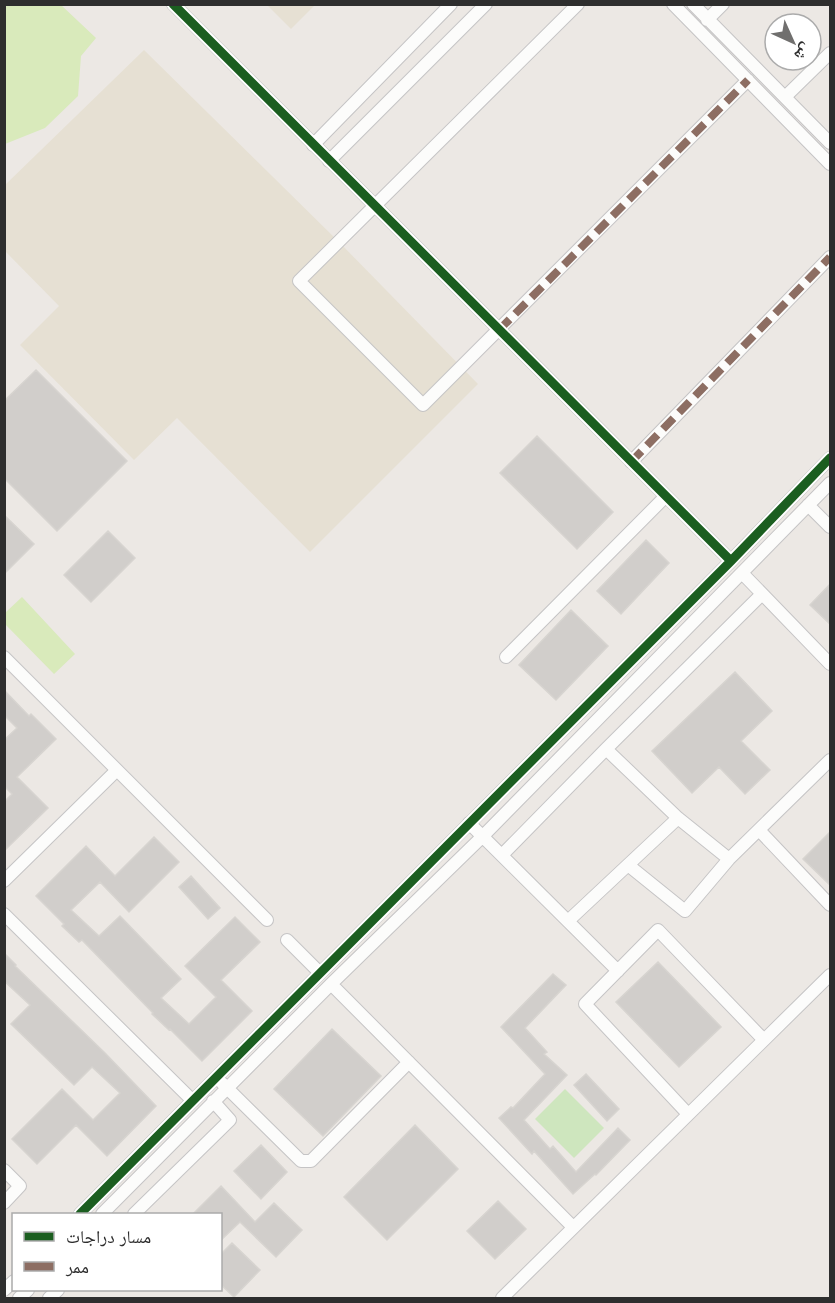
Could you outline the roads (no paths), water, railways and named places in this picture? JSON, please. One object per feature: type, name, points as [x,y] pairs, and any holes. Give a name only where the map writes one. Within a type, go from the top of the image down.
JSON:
[{"type":"street","points":[[173,4],[730,561]]},
{"type":"street","points":[[313,145],[451,4]]},
{"type":"street","points":[[329,161],[486,4]]},
{"type":"street","points":[[578,4],[299,281],[423,405],[748,80]]},
{"type":"street","points":[[673,4],[831,164]]},
{"type":"street","points":[[693,4],[831,143]]},
{"type":"street","points":[[707,20],[723,4]]},
{"type":"street","points":[[785,97],[831,53]]},
{"type":"street","points":[[632,462],[831,257]]},
{"type":"street","points":[[82,1213],[831,458]]},
{"type":"street","points":[[103,1213],[213,1101],[483,836],[831,483]]},
{"type":"street","points":[[506,657],[665,497]]},
{"type":"street","points":[[808,505],[831,527]]},
{"type":"street","points":[[742,573],[830,661]]},
{"type":"street","points":[[502,855],[762,594]]},
{"type":"street","points":[[4,657],[267,920]]},
{"type":"street","points":[[606,749],[678,818],[729,859]]},
{"type":"street","points":[[628,865],[685,910],[729,859],[831,760]]},
{"type":"street","points":[[4,880],[117,770]]},
{"type":"street","points":[[568,921],[678,818]]},
{"type":"street","points":[[469,822],[618,971]]},
{"type":"street","points":[[759,830],[831,905]]},
{"type":"street","points":[[451,841],[464,855]]},
{"type":"street","points":[[4,914],[193,1101]]},
{"type":"street","points":[[688,1114],[585,1004],[658,930],[763,1039]]},
{"type":"street","points":[[287,940],[320,973]]},
{"type":"street","points":[[502,1299],[763,1039],[831,975]]},
{"type":"street","points":[[331,984],[573,1227]]},
{"type":"street","points":[[216,1077],[301,1161],[311,1161],[409,1062]]},
{"type":"street","points":[[136,1213],[230,1120],[213,1101]]},
{"type":"street","points":[[4,1170],[20,1186],[4,1203]]},
{"type":"street","points":[[90,1204],[101,1213]]}]
